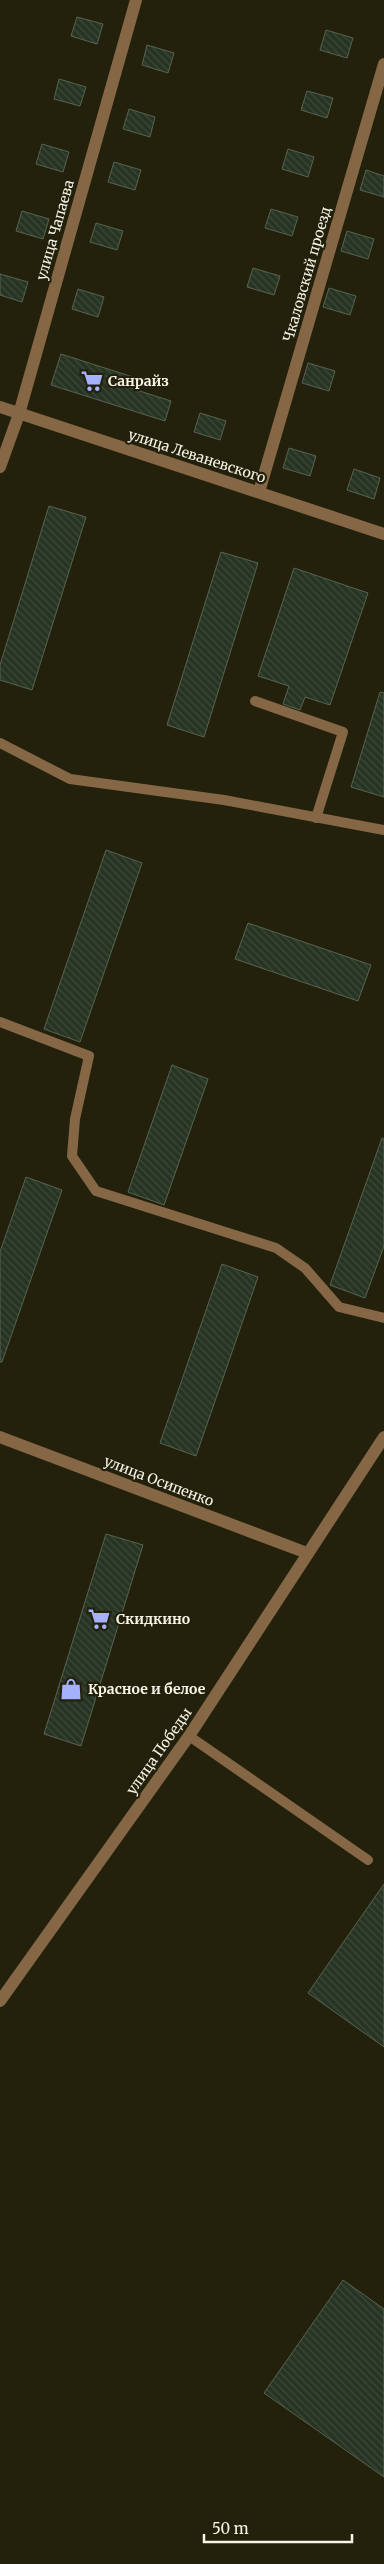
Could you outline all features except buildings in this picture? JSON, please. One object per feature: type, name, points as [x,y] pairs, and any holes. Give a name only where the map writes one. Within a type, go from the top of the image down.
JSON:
[{"type":"street","name":"улица Чапаева","points":[[0,467],[19,414],[136,0]]},
{"type":"street","name":"Чкаловский проезд","points":[[259,492],[384,64]]},
{"type":"street","name":"улица Леваневского","points":[[0,407],[384,534]]},
{"type":"street","name":"улица Осипенко","points":[[0,1437],[307,1553]]},
{"type":"street","name":"улица Победы","points":[[0,2002],[189,1736],[384,1437]]},
{"type":"lane","points":[[255,701],[343,732],[316,818]]},
{"type":"lane","points":[[0,743],[70,779],[224,800],[384,830]]},
{"type":"lane","points":[[0,1022],[89,1056],[75,1119],[72,1156],[96,1191],[276,1248],[305,1268],[339,1306],[384,1318]]},
{"type":"lane","points":[[189,1736],[368,1860]]},
{"type":"place","name":"Санрайз","points":[[92,381]]},
{"type":"place","name":"Скидкино","points":[[99,1619]]},
{"type":"place","name":"Красное и белое","points":[[71,1689]]}]
